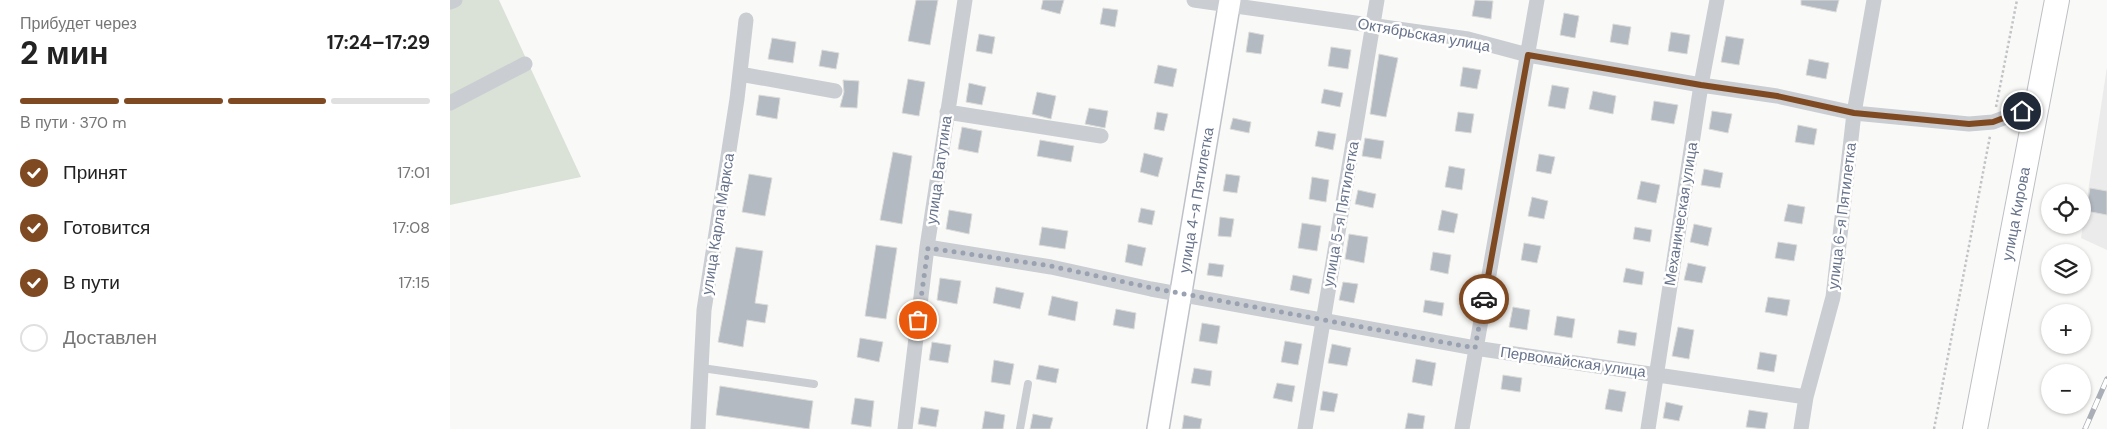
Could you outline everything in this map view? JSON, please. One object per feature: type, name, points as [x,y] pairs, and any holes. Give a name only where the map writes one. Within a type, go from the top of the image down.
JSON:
[{"type":"main road","name":"улица Кирова","points":[[1975,429],[2057,0]]},
{"type":"street","points":[[450,2],[455,0]]},
{"type":"street","name":"улица Ватутина","points":[[905,429],[928,248],[964,0]]},
{"type":"street","name":"Октябрьская улица","points":[[1194,0],[1230,3],[1468,39],[1528,55],[1777,96],[1854,113],[1969,124],[1993,122],[2036,106]]},
{"type":"street","name":"улица 5-я Пятилетка","points":[[1305,429],[1377,0]]},
{"type":"street","points":[[1462,429],[1537,0]]},
{"type":"street","name":"Механическая улица","points":[[1648,429],[1701,85],[1717,0]]},
{"type":"street","name":"улица 6-я Пятилетка","points":[[1800,429],[1806,397],[1833,297],[1854,113],[1874,0]]},
{"type":"street","name":"улица 4-я Пятилетка","points":[[1158,429],[1230,3]]},
{"type":"street","name":"улица Карла Маркса","points":[[698,429],[704,310],[740,74],[746,20]]},
{"type":"street","points":[[450,103],[525,64]]},
{"type":"street","points":[[740,74],[835,91]]},
{"type":"street","points":[[947,112],[1101,136]]},
{"type":"street","name":"Первомайская улица","points":[[928,248],[1051,266],[1180,293],[1475,348],[1657,373],[1806,397]]},
{"type":"lane","points":[[702,368],[814,384]]},
{"type":"lane","points":[[1020,429],[1028,384]]},
{"type":"path","points":[[1934,429],[2017,0]]},
{"type":"shaded area","points":[[450,0],[499,0],[581,177],[450,205]]},
{"type":"shaded area","points":[[2107,67],[2107,250],[2081,238],[2082,234],[2091,234],[2091,184],[2089,184]]},
{"type":"building","points":[[916,0],[938,0],[930,45],[908,41]]},
{"type":"building","points":[[1043,0],[1064,0],[1060,14],[1041,9]]},
{"type":"building","points":[[1475,0],[1493,1],[1491,19],[1472,16]]},
{"type":"building","points":[[1801,0],[1839,0],[1836,12],[1801,5]]},
{"type":"building","points":[[1103,8],[1118,10],[1115,27],[1100,24]]},
{"type":"building","points":[[1564,13],[1579,16],[1575,38],[1560,35]]},
{"type":"building","points":[[1613,24],[1631,27],[1628,45],[1610,42]]},
{"type":"building","points":[[1249,32],[1264,35],[1261,54],[1246,52]]},
{"type":"building","points":[[1671,32],[1690,35],[1687,54],[1668,51]]},
{"type":"building","points":[[979,34],[995,37],[992,54],[976,51]]},
{"type":"building","points":[[1726,36],[1744,39],[1739,65],[1721,62]]},
{"type":"building","points":[[772,38],[796,42],[793,63],[768,59]]},
{"type":"building","points":[[1331,47],[1351,50],[1348,69],[1328,66]]},
{"type":"building","points":[[822,50],[839,53],[836,69],[819,66]]},
{"type":"building","points":[[1379,54],[1398,58],[1386,117],[1370,114]]},
{"type":"building","points":[[1809,59],[1829,63],[1826,79],[1806,75]]},
{"type":"building","points":[[1158,65],[1177,69],[1173,87],[1154,83]]},
{"type":"building","points":[[1463,67],[1481,70],[1477,89],[1460,86]]},
{"type":"building","points":[[908,79],[925,82],[919,116],[902,113]]},
{"type":"building","points":[[843,80],[859,81],[857,108],[840,107],[844,92]]},
{"type":"building","points":[[969,83],[986,87],[982,105],[966,102]]},
{"type":"building","points":[[1552,85],[1569,88],[1565,109],[1548,106]]},
{"type":"building","points":[[1324,89],[1343,93],[1340,107],[1321,103]]},
{"type":"building","points":[[1593,91],[1616,96],[1613,114],[1589,109]]},
{"type":"building","points":[[1037,92],[1056,96],[1051,119],[1032,114]]},
{"type":"building","points":[[759,95],[780,98],[777,119],[756,115]]},
{"type":"building","points":[[1654,101],[1678,105],[1674,124],[1651,120]]},
{"type":"building","points":[[1089,108],[1108,111],[1105,128],[1085,124]]},
{"type":"building","points":[[1712,111],[1732,114],[1728,133],[1709,129]]},
{"type":"building","points":[[1157,112],[1168,114],[1164,131],[1154,129]]},
{"type":"building","points":[[1458,112],[1474,114],[1471,133],[1455,131]]},
{"type":"building","points":[[1233,118],[1251,122],[1249,133],[1230,129]]},
{"type":"building","points":[[1798,125],[1817,129],[1814,145],[1795,142]]},
{"type":"building","points":[[962,127],[982,131],[978,153],[958,149]]},
{"type":"building","points":[[1318,131],[1336,134],[1333,150],[1315,146]]},
{"type":"building","points":[[1365,138],[1384,141],[1381,159],[1362,156]]},
{"type":"building","points":[[1040,140],[1074,146],[1071,162],[1037,156]]},
{"type":"building","points":[[893,152],[912,156],[902,224],[880,220]]},
{"type":"building","points":[[1144,153],[1163,158],[1158,177],[1140,172]]},
{"type":"building","points":[[1539,154],[1555,157],[1551,174],[1536,171]]},
{"type":"building","points":[[1449,166],[1465,169],[1462,190],[1445,187]]},
{"type":"building","points":[[1704,169],[1723,173],[1720,188],[1701,185]]},
{"type":"building","points":[[749,174],[772,178],[765,216],[742,212]]},
{"type":"building","points":[[1226,174],[1240,176],[1237,193],[1223,191]]},
{"type":"building","points":[[1312,177],[1329,180],[1326,202],[1309,199]]},
{"type":"building","points":[[1641,181],[1660,185],[1656,203],[1637,199]]},
{"type":"building","points":[[2091,188],[2107,191],[2107,215],[2091,212]]},
{"type":"building","points":[[1358,190],[1376,194],[1373,208],[1355,204]]},
{"type":"building","points":[[1532,197],[1548,201],[1544,219],[1528,216]]},
{"type":"building","points":[[1788,204],[1805,207],[1802,224],[1784,221]]},
{"type":"building","points":[[1141,208],[1155,211],[1152,225],[1138,222]]},
{"type":"building","points":[[949,210],[972,214],[969,234],[946,229]]},
{"type":"building","points":[[1442,210],[1458,214],[1454,233],[1438,230]]},
{"type":"building","points":[[1220,217],[1234,219],[1231,237],[1218,236]]},
{"type":"building","points":[[1302,223],[1321,226],[1317,251],[1298,248]]},
{"type":"building","points":[[1694,224],[1712,228],[1708,246],[1690,242]]},
{"type":"building","points":[[1042,227],[1068,231],[1065,249],[1039,245]]},
{"type":"building","points":[[1635,227],[1652,230],[1650,242],[1633,239]]},
{"type":"building","points":[[1349,234],[1368,237],[1364,263],[1345,259]]},
{"type":"building","points":[[1778,242],[1797,245],[1794,261],[1775,258]]},
{"type":"building","points":[[1524,243],[1541,246],[1537,263],[1521,260]]},
{"type":"building","points":[[1128,244],[1146,248],[1142,266],[1125,262]]},
{"type":"building","points":[[876,245],[897,248],[886,319],[865,316]]},
{"type":"building","points":[[736,247],[763,251],[755,303],[768,305],[765,323],[747,320],[743,347],[718,342]]},
{"type":"building","points":[[1433,252],[1451,255],[1448,274],[1430,270]]},
{"type":"building","points":[[1209,263],[1224,265],[1222,277],[1207,275]]},
{"type":"building","points":[[1688,263],[1706,267],[1702,283],[1684,280]]},
{"type":"building","points":[[1626,268],[1644,272],[1642,285],[1623,282]]},
{"type":"building","points":[[1293,275],[1312,279],[1309,294],[1290,290]]},
{"type":"building","points":[[940,278],[961,281],[957,304],[937,300]]},
{"type":"building","points":[[1343,282],[1358,284],[1354,303],[1339,300]]},
{"type":"building","points":[[996,287],[1024,293],[1020,309],[993,303]]},
{"type":"building","points":[[1052,296],[1078,302],[1075,321],[1048,315]]},
{"type":"building","points":[[1768,297],[1790,300],[1787,316],[1765,312]]},
{"type":"building","points":[[1425,300],[1444,303],[1442,316],[1423,312]]},
{"type":"building","points":[[1513,307],[1530,310],[1527,330],[1509,327]]},
{"type":"building","points":[[1116,309],[1136,313],[1134,329],[1113,325]]},
{"type":"building","points":[[1557,316],[1575,319],[1572,338],[1554,335]]},
{"type":"building","points":[[1202,323],[1220,326],[1217,344],[1199,341]]},
{"type":"building","points":[[1678,327],[1694,330],[1689,359],[1672,356]]},
{"type":"building","points":[[1619,330],[1637,333],[1635,346],[1617,343]]},
{"type":"building","points":[[860,338],[883,342],[879,362],[857,357]]},
{"type":"building","points":[[1285,341],[1302,344],[1298,365],[1281,362]]},
{"type":"building","points":[[932,342],[951,345],[948,363],[929,360]]},
{"type":"building","points":[[1332,344],[1351,348],[1347,366],[1328,363]]},
{"type":"building","points":[[1760,352],[1777,355],[1774,372],[1757,369]]},
{"type":"building","points":[[1416,359],[1436,363],[1432,386],[1412,382]]},
{"type":"building","points":[[994,360],[1014,364],[1010,385],[991,382]]},
{"type":"building","points":[[1039,365],[1059,369],[1056,383],[1036,379]]},
{"type":"building","points":[[1194,368],[1212,371],[1210,386],[1191,383]]},
{"type":"building","points":[[1503,375],[1522,378],[1520,392],[1501,389]]},
{"type":"building","points":[[1277,383],[1295,386],[1292,402],[1273,398]]},
{"type":"building","points":[[720,386],[813,401],[809,429],[716,415]]},
{"type":"building","points":[[1609,389],[1626,392],[1622,412],[1605,409]]},
{"type":"building","points":[[1323,391],[1338,394],[1334,412],[1320,410]]},
{"type":"building","points":[[855,398],[874,401],[871,427],[851,424]]},
{"type":"building","points":[[1666,402],[1683,406],[1679,421],[1663,418]]},
{"type":"building","points":[[921,407],[939,410],[936,427],[918,424]]},
{"type":"building","points":[[1749,410],[1768,413],[1765,429],[1746,427]]},
{"type":"building","points":[[985,411],[1005,415],[1003,429],[982,429]]},
{"type":"building","points":[[1408,413],[1425,416],[1423,429],[1405,429]]},
{"type":"building","points":[[1033,414],[1053,418],[1050,429],[1030,429]]},
{"type":"building","points":[[1184,415],[1202,419],[1200,429],[1182,429]]},
{"type":"railway","points":[[2085,429],[2107,379]]},
{"type":"way so far","points":[[918,320],[928,248],[1051,266],[1152,288],[1475,348],[1484,299]]},
{"type":"route","points":[[1484,299],[1528,55],[1777,96],[1854,113],[1969,124],[1993,122],[2022,111]]}]
